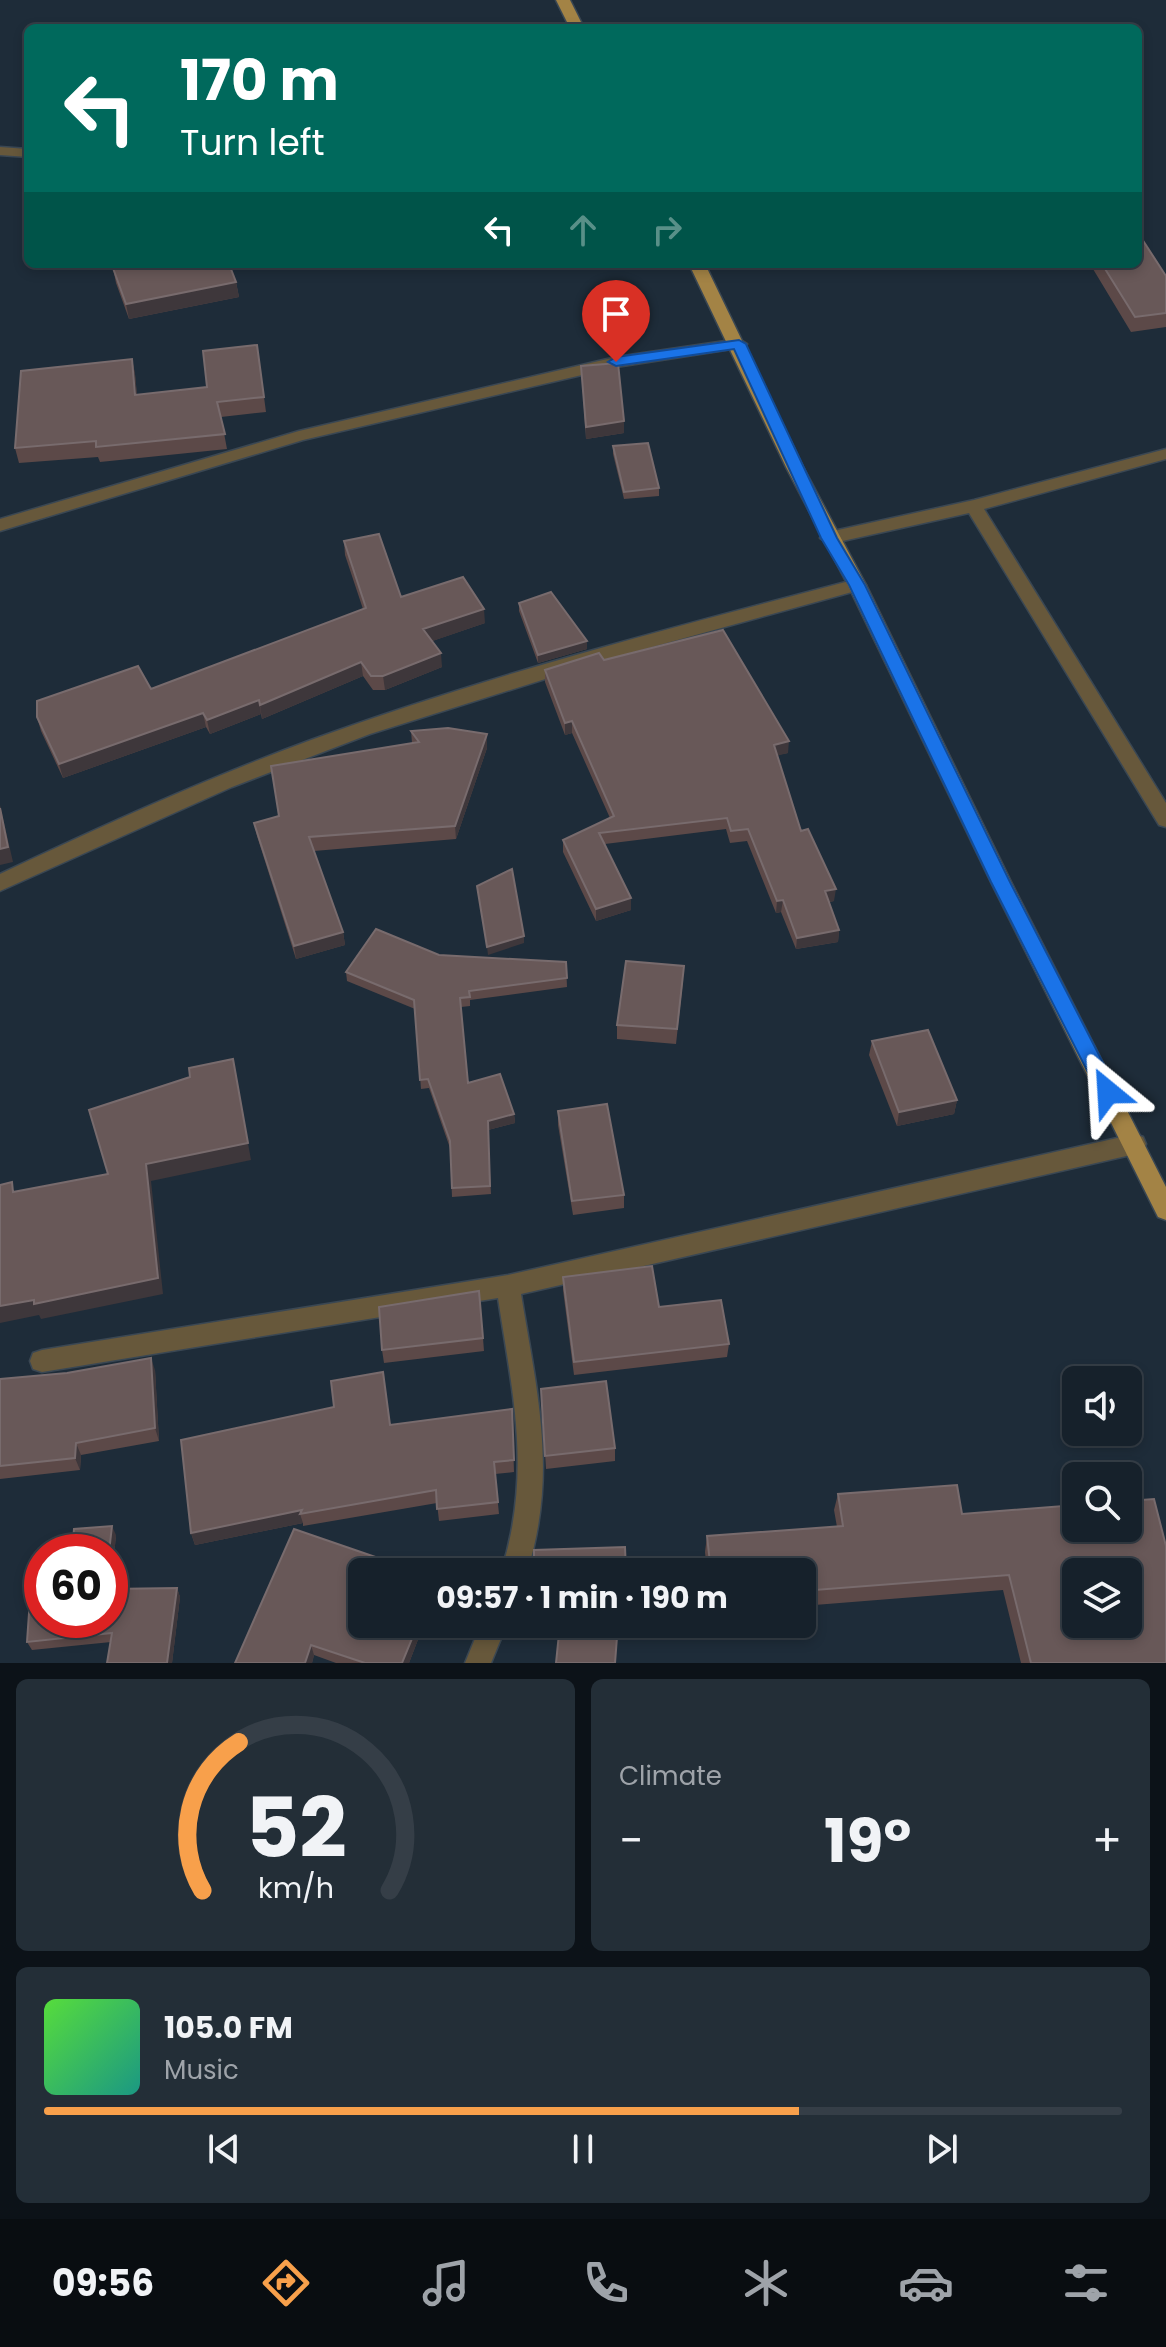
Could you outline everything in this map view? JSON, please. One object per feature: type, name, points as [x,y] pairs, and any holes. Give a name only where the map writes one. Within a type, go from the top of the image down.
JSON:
[{"type":"main road","points":[[563,0],[575,24]]},
{"type":"main road","points":[[699,268],[739,344],[829,538],[857,585],[994,868],[1166,1210]]},
{"type":"street","points":[[0,151],[24,153]]},
{"type":"street","points":[[0,525],[299,436],[616,362],[739,344]]},
{"type":"street","points":[[829,538],[974,506],[1166,454]]},
{"type":"street","points":[[974,506],[1166,820]]},
{"type":"street","points":[[0,883],[245,774],[361,730],[563,665],[857,585]]},
{"type":"street","points":[[42,1361],[508,1286],[1135,1144]]},
{"type":"street","points":[[508,1286],[534,1474],[532,1510],[518,1558]]},
{"type":"street","points":[[478,1663],[488,1638]]},
{"type":"building","points":[[1142,239],[1166,276],[1166,313],[1135,317],[1104,268],[1142,268]]},
{"type":"building","points":[[113,268],[231,268],[236,282],[126,304]]},
{"type":"building","points":[[257,345],[264,397],[217,402],[225,434],[96,447],[96,441],[15,448],[21,371],[132,359],[135,395],[207,387],[203,351]]},
{"type":"building","points":[[618,363],[624,421],[586,427],[581,366]]},
{"type":"building","points":[[648,443],[659,488],[624,492],[613,446]]},
{"type":"building","points":[[379,534],[401,597],[463,577],[484,609],[423,629],[441,653],[383,676],[371,676],[361,662],[260,705],[259,700],[207,720],[203,713],[59,764],[37,717],[37,701],[138,666],[151,689],[366,608],[344,541]]},
{"type":"building","points":[[551,592],[587,641],[538,655],[519,603]]},
{"type":"building","points":[[723,630],[789,741],[774,745],[801,831],[808,829],[836,889],[825,891],[839,930],[797,938],[783,900],[777,901],[748,829],[731,831],[727,818],[599,833],[631,898],[596,909],[563,840],[614,816],[572,721],[565,723],[545,670],[599,653],[604,660]]},
{"type":"building","points":[[448,728],[487,734],[455,826],[309,837],[343,932],[294,946],[254,823],[279,816],[271,766],[419,742],[411,731]]},
{"type":"building","points":[[0,808],[8,847],[0,849]]},
{"type":"building","points":[[512,869],[524,936],[487,947],[477,886]]},
{"type":"building","points":[[376,929],[439,955],[566,962],[567,978],[469,991],[470,997],[460,998],[468,1083],[500,1074],[514,1114],[488,1121],[490,1186],[452,1188],[450,1141],[428,1079],[420,1080],[414,1000],[346,972]]},
{"type":"building","points":[[626,961],[684,966],[677,1029],[617,1025]]},
{"type":"building","points":[[928,1030],[957,1100],[899,1112],[872,1041]]},
{"type":"building","points":[[233,1059],[248,1143],[146,1164],[158,1278],[34,1304],[34,1300],[0,1306],[0,1185],[12,1182],[13,1192],[108,1174],[89,1110],[190,1077],[189,1068]]},
{"type":"building","points":[[607,1104],[624,1195],[572,1201],[558,1111]]},
{"type":"building","points":[[652,1266],[659,1307],[721,1300],[729,1344],[574,1362],[563,1277]]},
{"type":"building","points":[[479,1291],[483,1338],[382,1350],[379,1307]]},
{"type":"building","points":[[151,1358],[155,1428],[76,1443],[75,1458],[0,1466],[0,1379],[67,1373]]},
{"type":"building","points":[[383,1372],[390,1425],[512,1409],[514,1460],[494,1462],[498,1502],[437,1509],[436,1490],[300,1514],[302,1510],[191,1533],[181,1440],[334,1407],[331,1381]]},
{"type":"building","points":[[606,1381],[615,1448],[545,1456],[541,1389]]},
{"type":"building","points":[[957,1485],[962,1514],[1062,1506],[1062,1542],[1142,1542],[1142,1500],[1154,1499],[1166,1546],[1166,1663],[1031,1663],[1009,1575],[816,1590],[816,1558],[709,1558],[707,1536],[843,1526],[838,1494]]},
{"type":"building","points":[[112,1526],[111,1534],[74,1534],[74,1529]]},
{"type":"building","points":[[294,1529],[378,1558],[348,1558],[348,1638],[412,1638],[402,1663],[365,1663],[311,1645],[305,1663],[235,1663]]},
{"type":"building","points":[[625,1547],[625,1558],[534,1558],[534,1550]]},
{"type":"building","points":[[177,1588],[167,1663],[107,1663],[111,1638],[128,1638],[128,1589]]},
{"type":"building","points":[[27,1638],[65,1638],[27,1642]]},
{"type":"building","points":[[559,1638],[617,1638],[615,1663],[556,1663]]},
{"type":"route","points":[[616,362],[739,344],[829,538],[857,585],[1001,882],[1108,1092]]}]
